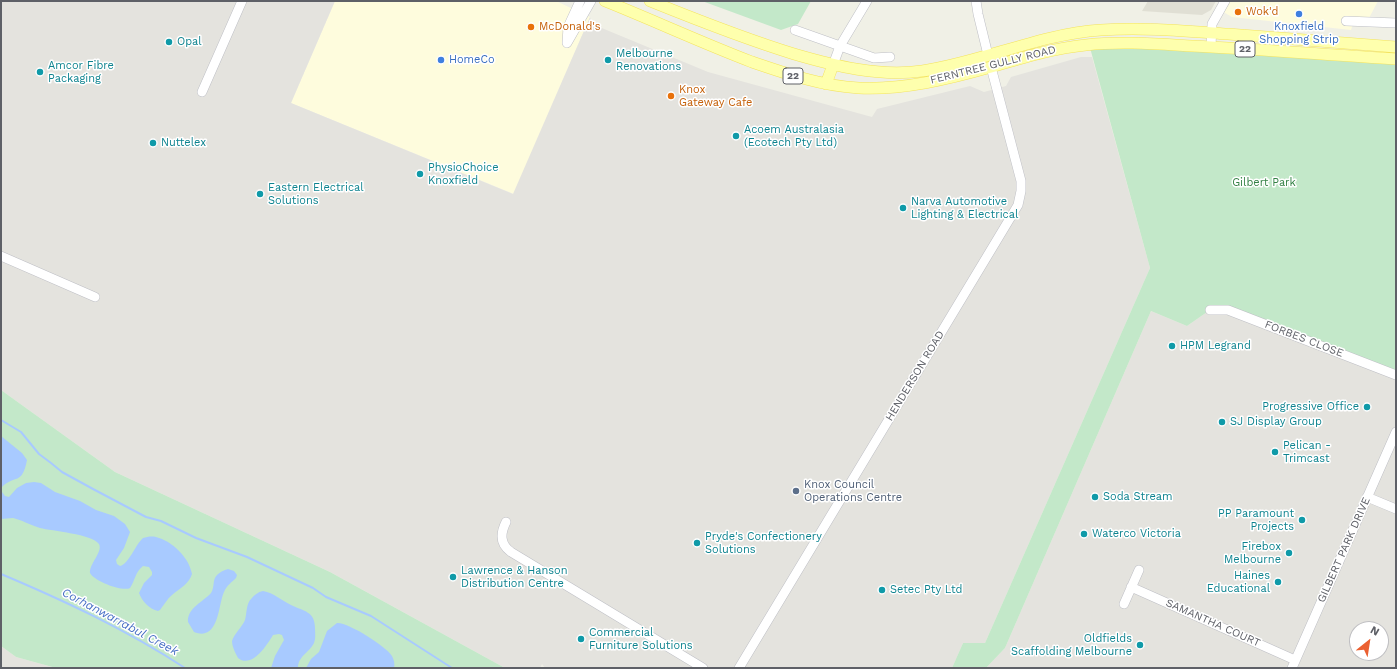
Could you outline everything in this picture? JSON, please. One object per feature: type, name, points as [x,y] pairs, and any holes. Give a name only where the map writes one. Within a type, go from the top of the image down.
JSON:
[{"type":"main road","name":"FERNTREE GULLY ROAD","points":[[605,1],[716,48],[778,71],[826,84],[858,88],[910,85],[991,67],[1057,49],[1086,45],[1127,44],[1210,46],[1396,59]]},
{"type":"main road","name":"FERNTREE GULLY ROAD","points":[[650,1],[748,39],[816,61],[858,70],[883,72],[902,72],[943,67],[1047,39],[1094,31],[1143,29],[1211,32],[1396,47]]},
{"type":"main road","points":[[1340,56],[1341,43]]},
{"type":"main road","points":[[988,55],[991,67]]},
{"type":"main road","points":[[826,84],[833,64]]},
{"type":"street","points":[[202,92],[242,1]]},
{"type":"street","points":[[580,1],[568,27],[568,43],[591,1]]},
{"type":"street","points":[[833,64],[840,46],[867,1]]},
{"type":"street","points":[[976,1],[988,55]]},
{"type":"street","points":[[1210,46],[1213,22],[1225,1]]},
{"type":"street","points":[[1346,21],[1396,23]]},
{"type":"street","points":[[795,30],[874,58],[890,57]]},
{"type":"street","name":"HENDERSON ROAD","points":[[739,668],[1018,205],[1021,191],[1021,181],[991,67]]},
{"type":"street","points":[[1,256],[95,297]]},
{"type":"street","name":"FORBES CLOSE","points":[[1210,310],[1228,310],[1396,375]]},
{"type":"street","name":"GILBERT PARK DRIVE","points":[[1294,664],[1396,432]]},
{"type":"street","points":[[1367,497],[1396,509]]},
{"type":"street","points":[[506,522],[502,531],[502,540],[504,546],[511,552],[703,668]]},
{"type":"street","points":[[1124,604],[1138,570]]},
{"type":"street","name":"SAMANTHA COURT","points":[[1132,587],[1294,664]]},
{"type":"shaded area","points":[[1,1],[335,1],[291,103],[513,194],[590,17],[592,24],[708,72],[872,117],[877,109],[970,86],[984,92],[1006,86],[1011,77],[1081,57],[1092,57],[1150,268],[985,643],[963,643],[952,668],[545,668],[542,664],[540,668],[505,668],[330,572],[115,472],[1,390]]},
{"type":"shaded area","name":"HomeCo","points":[[335,1],[556,1],[590,17],[514,194],[291,103]]},
{"type":"shaded area","points":[[1148,1],[1216,1],[1211,10],[1202,15],[1142,11]]},
{"type":"shaded area","name":"Knoxfield Shopping Strip","points":[[1225,1],[1378,1],[1369,18],[1355,17],[1351,30],[1232,17],[1220,10]]},
{"type":"shaded area","points":[[1210,310],[1228,310],[1396,375],[1396,668],[986,668],[1005,648],[1151,311],[1187,326]]},
{"type":"shaded area","points":[[1,646],[16,657],[56,668],[1,668]]},
{"type":"green space","points":[[702,1],[811,1],[798,24],[781,30]]},
{"type":"green space","name":"Gilbert Park","points":[[1089,44],[1396,59],[1396,375],[1228,310],[1210,310],[1187,326],[1151,311],[1005,648],[986,668],[952,668],[963,643],[985,643],[1150,268]]},
{"type":"green space","points":[[1,390],[115,472],[330,572],[505,668],[56,668],[16,657],[1,646]]},
{"type":"water","points":[[1,436],[22,453],[27,460],[23,473],[20,477],[2,487],[2,492],[5,496],[9,497],[17,488],[26,483],[41,483],[55,492],[80,501],[96,510],[114,516],[125,524],[130,532],[124,548],[116,560],[117,564],[120,566],[126,562],[143,538],[156,537],[174,546],[184,556],[192,574],[189,581],[170,597],[158,611],[146,604],[139,593],[144,583],[152,575],[149,567],[143,566],[140,568],[130,588],[126,589],[115,587],[102,582],[90,573],[90,569],[100,547],[95,541],[80,535],[40,528],[13,518],[1,519]]},
{"type":"water","points":[[228,569],[234,571],[237,575],[224,592],[213,627],[208,632],[202,634],[194,632],[188,622],[190,613],[211,593],[217,575]]},
{"type":"water","points":[[263,591],[271,593],[291,605],[308,612],[313,618],[315,641],[300,660],[298,668],[271,668],[275,656],[284,640],[282,635],[279,634],[273,635],[263,650],[254,658],[243,661],[238,658],[235,652],[232,641],[245,620],[248,603],[255,595]]},
{"type":"water","points":[[337,623],[350,626],[383,647],[392,656],[394,668],[306,668],[311,659],[319,652],[327,631]]},
{"type":"waterway","points":[[1,420],[21,432],[39,454],[62,472],[146,517],[161,521],[196,538],[247,557],[313,588],[326,597],[371,616],[452,668]]},
{"type":"waterway","name":"Corhanwarrabul Creek","points":[[1,574],[95,617],[141,641],[185,668]]},
{"type":"place","name":"Wok'd","points":[[1238,12]]},
{"type":"place","name":"Knoxfield Shopping Strip","points":[[1299,14]]},
{"type":"place","name":"McDonald's","points":[[531,27]]},
{"type":"place","name":"Opal","points":[[169,42]]},
{"type":"place","name":"HomeCo","points":[[441,60]]},
{"type":"place","name":"Melbourne Renovations","points":[[608,60]]},
{"type":"place","name":"Amcor Fibre Packaging","points":[[40,72]]},
{"type":"place","name":"Knox Gateway Cafe","points":[[671,96]]},
{"type":"place","name":"Acoem Australasia (Ecotech Pty Ltd)","points":[[736,136]]},
{"type":"place","name":"Nuttelex","points":[[153,143]]},
{"type":"place","name":"PhysioChoice Knoxfield","points":[[420,174]]},
{"type":"place","name":"Eastern Electrical Solutions","points":[[260,194]]},
{"type":"place","name":"Narva Automotive Lighting & Electrical","points":[[903,208]]},
{"type":"place","name":"HPM Legrand","points":[[1172,346]]},
{"type":"place","name":"Progressive Office","points":[[1367,407]]},
{"type":"place","name":"SJ Display Group","points":[[1222,422]]},
{"type":"place","name":"Pelican - Trimcast","points":[[1275,452]]},
{"type":"place","name":"Knox Council Operations Centre","points":[[796,491]]},
{"type":"place","name":"Soda Stream","points":[[1095,497]]},
{"type":"place","name":"PP Paramount Projects","points":[[1302,520]]},
{"type":"place","name":"Waterco Victoria","points":[[1084,534]]},
{"type":"place","name":"Pryde's Confectionery Solutions","points":[[697,543]]},
{"type":"place","name":"Firebox Melbourne","points":[[1289,553]]},
{"type":"place","name":"Lawrence & Hanson Distribution Centre","points":[[453,577]]},
{"type":"place","name":"Haines Educational","points":[[1278,582]]},
{"type":"place","name":"Setec Pty Ltd","points":[[882,590]]},
{"type":"place","name":"Commercial Furniture Solutions","points":[[581,639]]},
{"type":"place","name":"Oldfields Scaffolding Melbourne","points":[[1140,645]]}]
